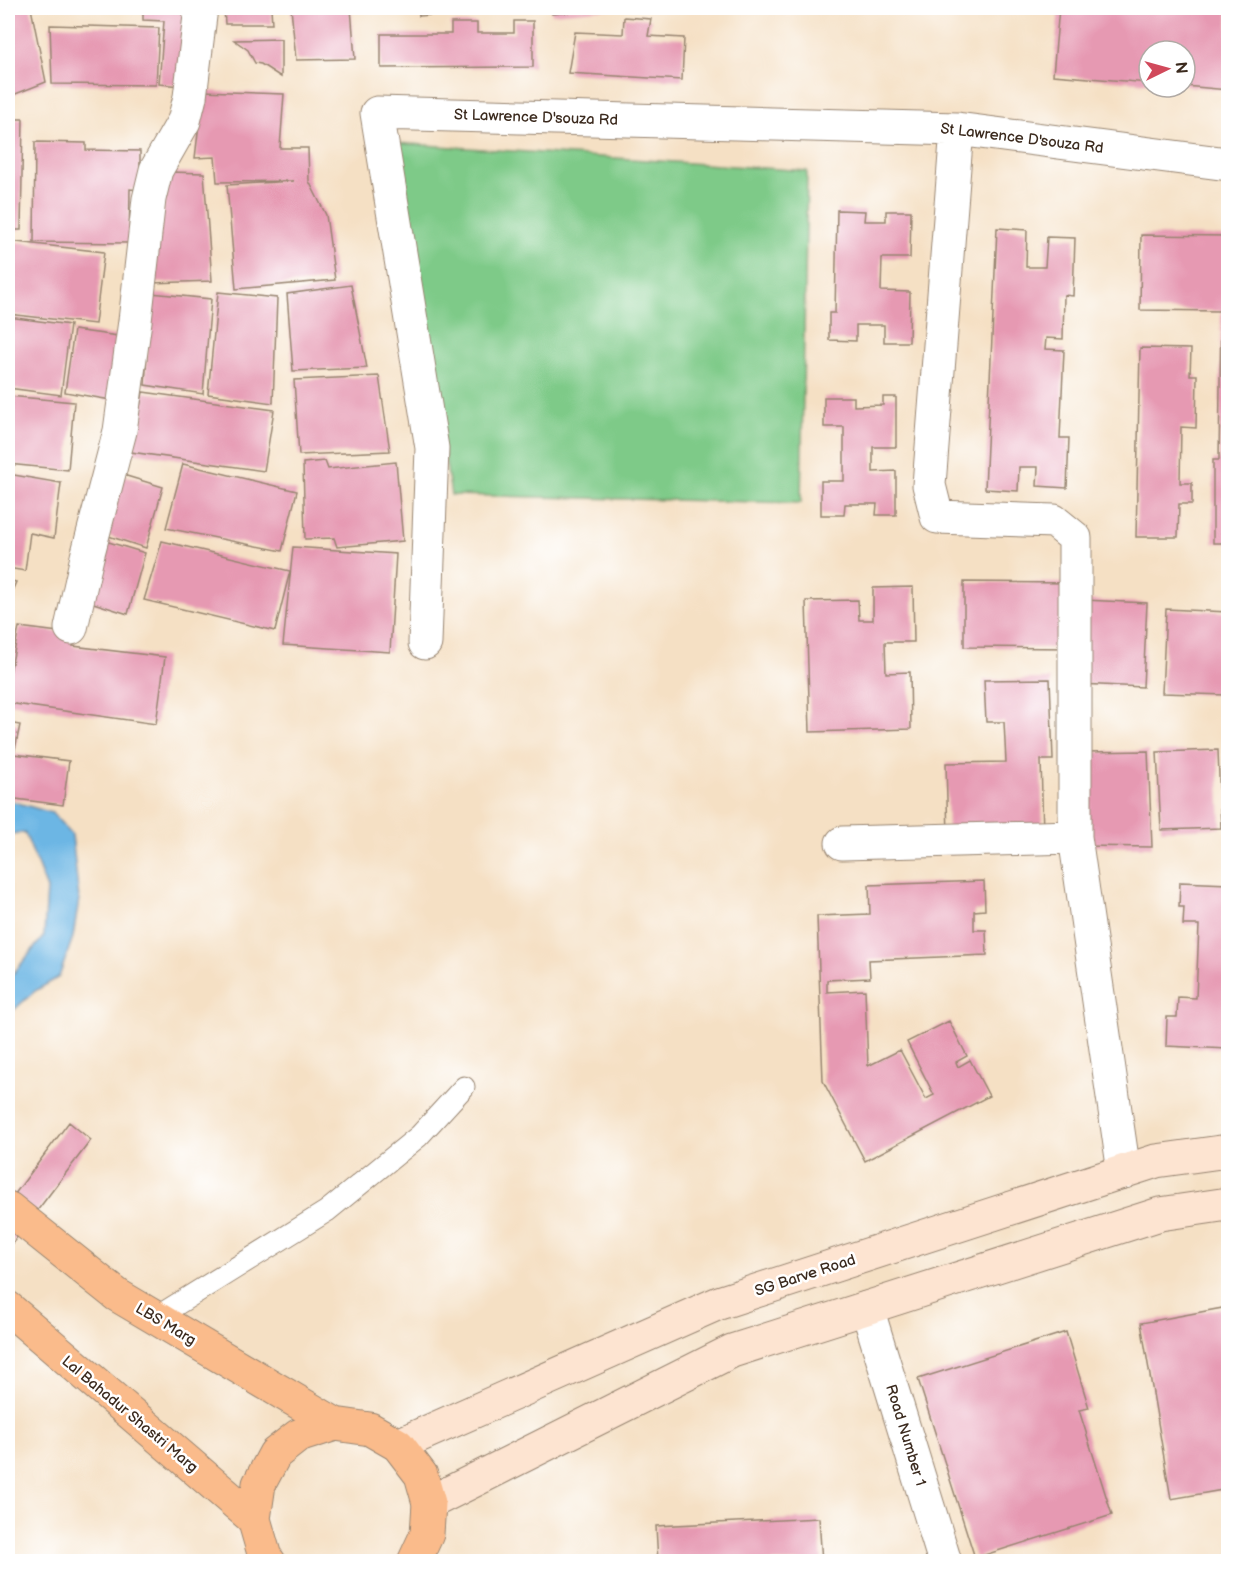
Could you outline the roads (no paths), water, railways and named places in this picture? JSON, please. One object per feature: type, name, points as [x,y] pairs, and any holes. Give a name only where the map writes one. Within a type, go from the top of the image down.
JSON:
[{"type":"main road","name":"SG Barve Road","points":[[398,1445],[719,1303],[1156,1161],[1228,1151]]},
{"type":"main road","points":[[269,1562],[265,1557],[254,1519],[259,1484],[275,1454],[298,1436],[335,1424],[370,1429],[398,1445],[421,1475],[426,1540],[732,1351],[1160,1214],[1228,1204]]},
{"type":"main road","name":"LBS Marg","points":[[8,1208],[117,1295],[335,1424]]},
{"type":"main road","name":"Lal Bahadur Shastri Marg","points":[[8,1308],[254,1519]]},
{"type":"street","points":[[71,628],[120,431],[149,199],[156,170],[184,121],[190,96],[201,8]]},
{"type":"street","name":"St Lawrence D'souza Rd","points":[[425,643],[432,448],[377,113],[957,129],[1228,164]]},
{"type":"street","points":[[957,129],[930,485],[937,517],[1053,521],[1075,538],[1076,837],[1124,1172]]},
{"type":"street","points":[[842,843],[1076,837]]},
{"type":"street","name":"Road Number 1","points":[[867,1308],[945,1562]]},
{"type":"lane","points":[[155,1318],[327,1211],[419,1136],[464,1087]]},
{"type":"water","points":[[8,800],[52,813],[72,835],[79,899],[73,937],[59,977],[35,991],[8,1015],[8,980],[44,936],[47,889],[25,833],[8,834]]}]
